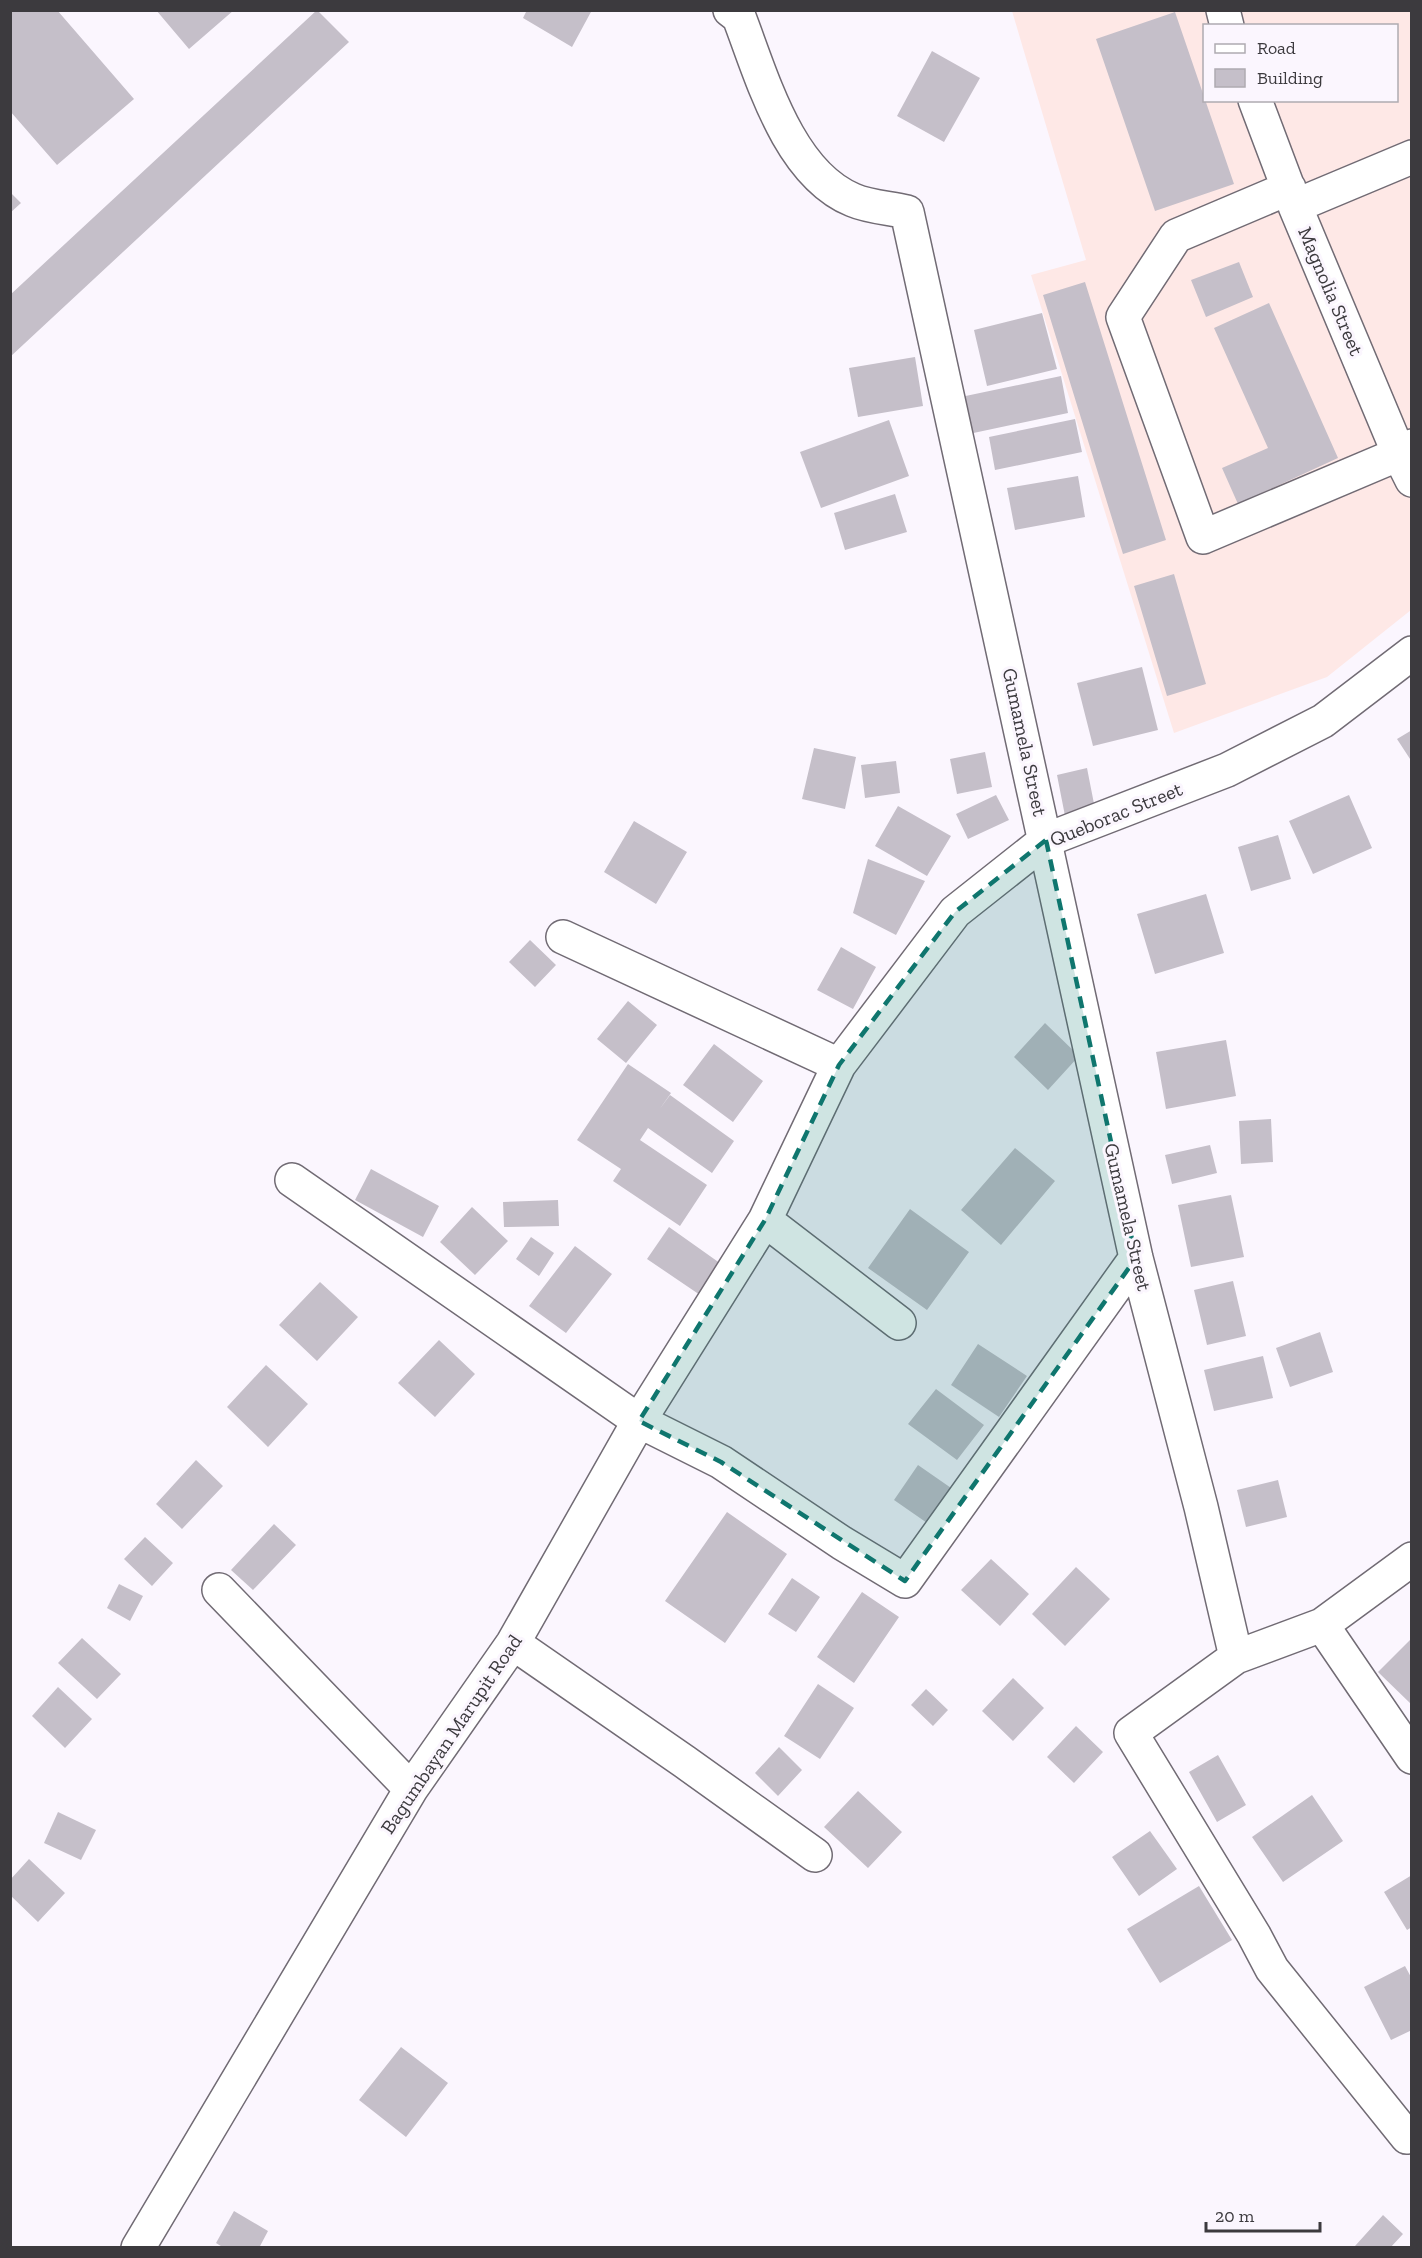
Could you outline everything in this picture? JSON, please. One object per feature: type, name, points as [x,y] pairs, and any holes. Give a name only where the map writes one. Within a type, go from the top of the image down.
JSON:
[{"type":"street","name":"Gumamela Street","points":[[729,10],[738,17],[775,110],[791,142],[820,179],[853,200],[907,212],[1136,1258],[1201,1507],[1236,1657]]},
{"type":"street","name":"Magnolia Street","points":[[1256,102],[1292,197],[1407,460]]},
{"type":"street","points":[[1407,460],[1203,537],[1123,317],[1176,236],[1412,156]]},
{"type":"street","name":"Queborac Street","points":[[765,1220],[840,1065],[955,912],[1046,840],[1227,770],[1323,721],[1412,653]]},
{"type":"street","points":[[563,937],[840,1065]]},
{"type":"street","points":[[292,1180],[639,1421],[721,1462],[842,1543],[905,1581],[1136,1258]]},
{"type":"street","points":[[765,1220],[899,1323]]},
{"type":"street","name":"Bagumbayan Marupit Road","points":[[138,2247],[411,1789],[513,1643],[639,1421],[765,1220]]},
{"type":"street","points":[[1412,1559],[1322,1625],[1236,1657],[1131,1733],[1254,1935],[1272,1969],[1407,2137],[1412,2136]]},
{"type":"street","points":[[219,1590],[411,1789]]},
{"type":"street","points":[[1322,1625],[1412,1757]]},
{"type":"street","points":[[513,1643],[815,1855]]},
{"type":"highlighted area","points":[[1046,840],[1136,1258],[905,1581],[721,1462],[639,1421],[765,1220],[839,1065],[955,912]]},
{"type":"shaded area","points":[[1012,11],[1411,11],[1411,610],[1327,677],[1174,733],[1031,275],[1086,260]]},
{"type":"building","points":[[10,10],[57,10],[134,99],[57,165],[10,111]]},
{"type":"building","points":[[156,10],[234,10],[189,49]]},
{"type":"building","points":[[317,10],[349,42],[10,357],[10,295]]},
{"type":"building","points":[[527,10],[592,10],[572,47],[523,18]]},
{"type":"building","points":[[1175,12],[1203,94],[1203,102],[1206,102],[1234,184],[1155,211],[1096,39]]},
{"type":"building","points":[[932,51],[980,78],[944,142],[897,116]]},
{"type":"building","points":[[10,192],[21,203],[10,213]]},
{"type":"building","points":[[1239,262],[1253,297],[1206,317],[1191,280]]},
{"type":"building","points":[[1085,282],[1166,540],[1123,554],[1043,295]]},
{"type":"building","points":[[1269,303],[1338,458],[1238,504],[1222,468],[1268,448],[1214,328]]},
{"type":"building","points":[[1042,313],[1057,369],[987,386],[974,330]]},
{"type":"building","points":[[915,357],[923,406],[858,417],[849,368]]},
{"type":"building","points":[[1061,376],[1068,413],[964,435],[956,398]]},
{"type":"building","points":[[1075,419],[1082,452],[995,470],[989,437]]},
{"type":"building","points":[[889,420],[909,476],[821,508],[800,452]]},
{"type":"building","points":[[1078,476],[1085,517],[1015,530],[1007,488]]},
{"type":"building","points":[[895,494],[907,532],[845,550],[834,513]]},
{"type":"building","points":[[1174,574],[1206,684],[1167,696],[1134,586]]},
{"type":"building","points":[[1142,667],[1158,730],[1093,746],[1077,683]]},
{"type":"building","points":[[1412,730],[1412,762],[1397,739]]},
{"type":"building","points":[[814,748],[856,757],[845,809],[802,799]]},
{"type":"building","points":[[985,752],[992,787],[957,794],[950,759]]},
{"type":"building","points":[[896,761],[900,793],[865,798],[861,765]]},
{"type":"building","points":[[1087,768],[1096,814],[1066,821],[1057,775]]},
{"type":"building","points":[[996,795],[1009,820],[968,839],[956,814]]},
{"type":"building","points":[[1349,795],[1372,848],[1313,874],[1289,821]]},
{"type":"building","points":[[898,806],[951,836],[927,876],[875,846]]},
{"type":"building","points":[[634,821],[687,852],[656,904],[604,872]]},
{"type":"building","points":[[1278,835],[1291,879],[1251,891],[1238,847]]},
{"type":"building","points":[[868,859],[925,881],[896,935],[853,913]]},
{"type":"building","points":[[1206,894],[1224,953],[1155,974],[1137,914]]},
{"type":"building","points":[[530,940],[556,965],[535,987],[509,962]]},
{"type":"building","points":[[841,947],[876,967],[853,1009],[817,990]]},
{"type":"building","points":[[628,1001],[657,1025],[626,1063],[597,1039]]},
{"type":"building","points":[[1045,1023],[1079,1056],[1048,1090],[1014,1057]]},
{"type":"building","points":[[1226,1040],[1236,1096],[1166,1109],[1156,1052]]},
{"type":"building","points":[[714,1044],[763,1081],[733,1122],[683,1085]]},
{"type":"building","points":[[628,1064],[671,1093],[659,1110],[670,1095],[734,1141],[712,1173],[648,1128],[640,1140],[707,1185],[680,1226],[613,1181],[621,1169],[577,1140]]},
{"type":"building","points":[[1271,1119],[1273,1162],[1241,1164],[1239,1121]]},
{"type":"building","points":[[1210,1145],[1217,1173],[1172,1184],[1165,1155]]},
{"type":"building","points":[[1015,1148],[1055,1181],[1001,1245],[961,1210]]},
{"type":"building","points":[[371,1169],[439,1206],[423,1237],[355,1200]]},
{"type":"building","points":[[1231,1195],[1244,1257],[1191,1267],[1178,1205]]},
{"type":"building","points":[[558,1200],[559,1226],[504,1227],[503,1202]]},
{"type":"building","points":[[472,1207],[508,1241],[475,1275],[440,1242]]},
{"type":"building","points":[[910,1209],[969,1252],[927,1310],[868,1268]]},
{"type":"building","points":[[669,1227],[724,1266],[703,1297],[647,1259]]},
{"type":"building","points":[[531,1237],[554,1253],[539,1276],[516,1259]]},
{"type":"building","points":[[575,1246],[612,1274],[566,1333],[529,1306]]},
{"type":"building","points":[[1233,1281],[1246,1336],[1207,1345],[1194,1290]]},
{"type":"building","points":[[320,1282],[358,1317],[317,1361],[279,1325]]},
{"type":"building","points":[[1320,1332],[1333,1372],[1290,1387],[1276,1348]]},
{"type":"building","points":[[439,1340],[475,1374],[435,1417],[398,1383]]},
{"type":"building","points":[[978,1344],[1027,1376],[999,1417],[951,1385]]},
{"type":"building","points":[[1263,1356],[1273,1398],[1214,1411],[1204,1370]]},
{"type":"building","points":[[266,1365],[308,1404],[268,1447],[227,1407]]},
{"type":"building","points":[[936,1389],[984,1425],[957,1460],[908,1424]]},
{"type":"building","points":[[196,1460],[223,1486],[182,1529],[156,1504]]},
{"type":"building","points":[[918,1465],[954,1490],[930,1525],[894,1500]]},
{"type":"building","points":[[1278,1480],[1287,1517],[1246,1527],[1237,1490]]},
{"type":"building","points":[[727,1512],[787,1554],[725,1643],[665,1601]]},
{"type":"building","points":[[274,1524],[296,1545],[253,1590],[231,1570]]},
{"type":"building","points":[[145,1537],[173,1563],[152,1586],[124,1559]]},
{"type":"building","points":[[991,1559],[1029,1594],[1000,1626],[961,1590]]},
{"type":"building","points":[[1076,1567],[1110,1599],[1065,1646],[1032,1614]]},
{"type":"building","points":[[792,1578],[820,1597],[796,1632],[768,1614]]},
{"type":"building","points":[[119,1584],[143,1596],[130,1621],[107,1608]]},
{"type":"building","points":[[862,1592],[899,1617],[854,1683],[817,1657]]},
{"type":"building","points":[[82,1638],[121,1674],[97,1699],[58,1663]]},
{"type":"building","points":[[1412,1638],[1412,1705],[1378,1672]]},
{"type":"building","points":[[1013,1678],[1044,1708],[1013,1741],[982,1711]]},
{"type":"building","points":[[818,1684],[854,1708],[820,1759],[784,1736]]},
{"type":"building","points":[[58,1687],[92,1719],[65,1748],[32,1716]]},
{"type":"building","points":[[926,1689],[948,1710],[933,1726],[911,1705]]},
{"type":"building","points":[[1076,1726],[1103,1752],[1074,1783],[1047,1757]]},
{"type":"building","points":[[779,1747],[802,1770],[778,1796],[755,1773]]},
{"type":"building","points":[[1218,1755],[1246,1805],[1217,1822],[1189,1772]]},
{"type":"building","points":[[858,1791],[902,1832],[868,1868],[824,1827]]},
{"type":"building","points":[[1312,1795],[1343,1841],[1283,1882],[1252,1837]]},
{"type":"building","points":[[58,1812],[96,1830],[81,1860],[44,1843]]},
{"type":"building","points":[[1150,1831],[1177,1869],[1139,1896],[1112,1857]]},
{"type":"building","points":[[29,1859],[65,1893],[38,1922],[10,1895],[10,1880]]},
{"type":"building","points":[[1412,1875],[1412,1927],[1407,1930],[1384,1892]]},
{"type":"building","points":[[1199,1886],[1232,1940],[1160,1983],[1127,1929]]},
{"type":"building","points":[[1405,1966],[1412,1979],[1412,2030],[1391,2040],[1364,1987]]},
{"type":"building","points":[[401,2047],[448,2083],[406,2137],[359,2100]]},
{"type":"building","points":[[234,2211],[268,2231],[259,2248],[224,2248],[216,2243]]},
{"type":"building","points":[[1383,2215],[1403,2234],[1390,2248],[1357,2248],[1355,2246]]}]
